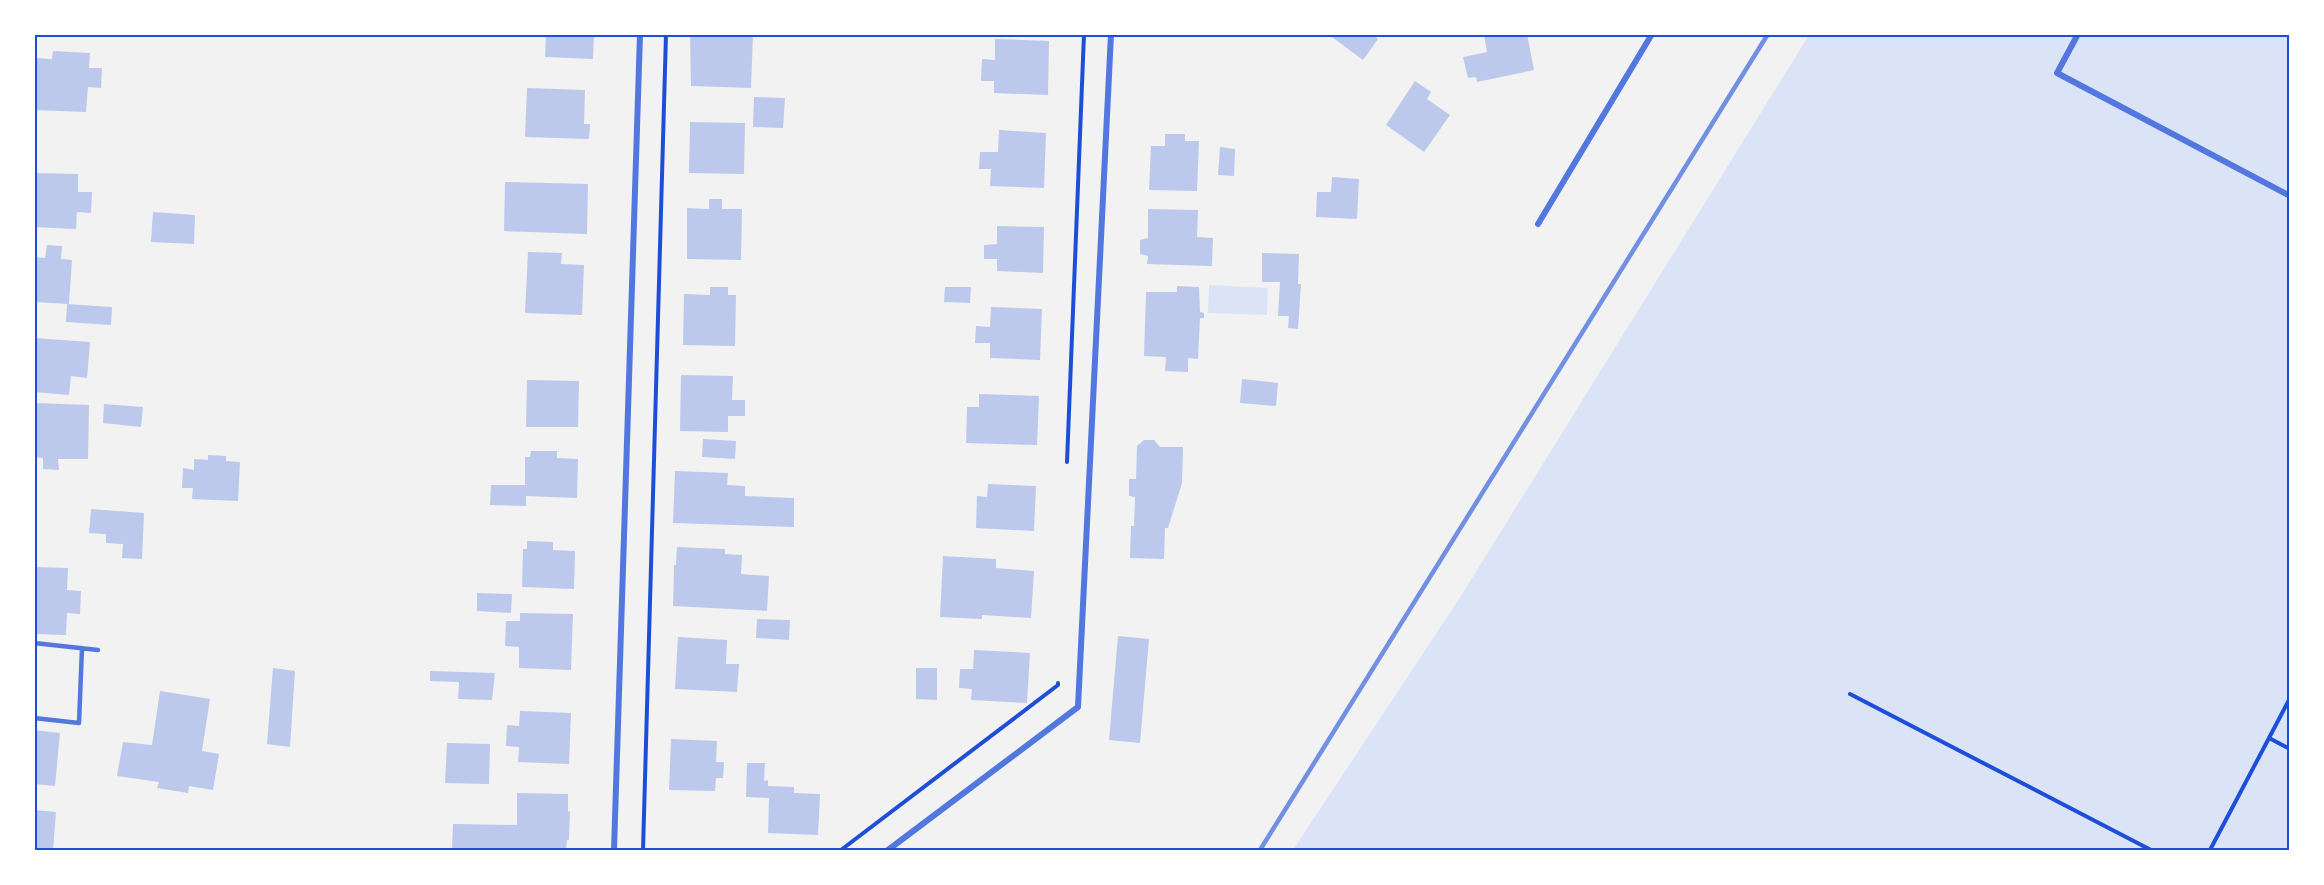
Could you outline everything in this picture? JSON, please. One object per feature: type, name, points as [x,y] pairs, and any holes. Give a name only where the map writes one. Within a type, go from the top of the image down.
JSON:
[{"type":"street","points":[[615,850],[640,34]]},
{"type":"street","points":[[888,850],[1078,707],[1111,34]]},
{"type":"street","points":[[1538,224],[1652,34]]},
{"type":"street","points":[[2078,34],[2057,73],[2289,196]]},
{"type":"lane","points":[[34,643],[98,650]]},
{"type":"lane","points":[[34,718],[79,723],[82,648]]},
{"type":"path","points":[[642,850],[666,34]]},
{"type":"path","points":[[1066,472],[1084,34]]},
{"type":"path","points":[[841,850],[1058,685],[1058,673]]},
{"type":"path","points":[[1850,694],[2151,850]]},
{"type":"path","points":[[2210,850],[2289,698]]},
{"type":"path","points":[[2269,738],[2289,748]]},
{"type":"shaded area","points":[[1809,35],[2289,35],[2289,850],[1293,850],[1459,599]]},
{"type":"shaded area","points":[[1209,285],[1268,288],[1267,315],[1208,313]]},
{"type":"building","points":[[546,34],[594,34],[593,59],[545,57]]},
{"type":"building","points":[[690,34],[753,34],[751,88],[691,86]]},
{"type":"building","points":[[1328,34],[1372,34],[1378,39],[1363,60]]},
{"type":"building","points":[[1484,34],[1527,34],[1534,70],[1477,82],[1476,77],[1468,78],[1463,57],[1487,52]]},
{"type":"building","points":[[995,39],[1049,41],[1048,95],[994,93],[994,81],[981,81],[982,59],[995,60]]},
{"type":"building","points":[[53,51],[90,53],[89,68],[102,68],[101,88],[88,87],[86,112],[34,110],[34,58],[52,59]]},
{"type":"building","points":[[1415,81],[1431,92],[1427,99],[1450,115],[1424,152],[1386,125]]},
{"type":"building","points":[[527,88],[585,90],[584,124],[590,124],[589,139],[525,137]]},
{"type":"building","points":[[754,97],[785,98],[783,128],[753,127]]},
{"type":"building","points":[[690,122],[745,123],[744,174],[689,173]]},
{"type":"building","points":[[999,130],[1046,133],[1044,188],[990,186],[991,169],[979,169],[980,152],[998,152]]},
{"type":"building","points":[[1165,134],[1185,134],[1185,141],[1199,141],[1197,191],[1149,190],[1151,146],[1165,146]]},
{"type":"building","points":[[1220,147],[1235,149],[1234,176],[1218,175]]},
{"type":"building","points":[[34,173],[78,174],[78,192],[92,192],[91,213],[77,212],[76,229],[34,227]]},
{"type":"building","points":[[1332,177],[1359,179],[1357,219],[1316,217],[1317,192],[1331,192]]},
{"type":"building","points":[[505,182],[588,184],[587,234],[504,231]]},
{"type":"building","points":[[709,199],[722,199],[722,209],[742,209],[741,260],[687,259],[687,208],[709,209]]},
{"type":"building","points":[[1148,209],[1198,210],[1197,237],[1213,238],[1212,266],[1147,264],[1148,256],[1140,254],[1140,240],[1148,238]]},
{"type":"building","points":[[153,212],[195,215],[194,244],[151,242]]},
{"type":"building","points":[[997,226],[1044,227],[1043,273],[997,271],[997,259],[984,259],[984,245],[997,244]]},
{"type":"building","points":[[47,245],[62,246],[61,259],[72,260],[69,304],[34,302],[34,257],[45,258]]},
{"type":"building","points":[[528,252],[562,253],[561,264],[584,265],[582,315],[525,313]]},
{"type":"building","points":[[1262,253],[1299,254],[1298,284],[1301,284],[1298,329],[1288,328],[1289,316],[1278,316],[1280,282],[1262,282]]},
{"type":"building","points":[[1177,286],[1199,287],[1200,312],[1204,313],[1204,318],[1200,318],[1198,359],[1188,358],[1188,372],[1165,371],[1166,357],[1144,356],[1146,292],[1177,292]]},
{"type":"building","points":[[710,287],[728,287],[728,295],[736,295],[735,346],[683,345],[684,294],[710,295]]},
{"type":"building","points":[[945,287],[971,287],[970,303],[944,302]]},
{"type":"building","points":[[67,304],[112,307],[111,325],[66,322]]},
{"type":"building","points":[[991,307],[1042,309],[1040,360],[990,358],[990,343],[975,343],[976,326],[990,327]]},
{"type":"building","points":[[34,338],[90,342],[87,378],[71,376],[69,395],[34,392]]},
{"type":"building","points":[[681,375],[733,376],[732,400],[745,400],[745,416],[728,416],[728,432],[680,431]]},
{"type":"building","points":[[1242,379],[1278,383],[1276,406],[1240,403]]},
{"type":"building","points":[[527,380],[579,381],[578,427],[526,427]]},
{"type":"building","points":[[979,394],[1039,396],[1037,445],[966,443],[967,407],[979,407]]},
{"type":"building","points":[[34,403],[89,405],[88,459],[58,459],[59,470],[43,469],[43,458],[34,457]]},
{"type":"building","points":[[104,404],[143,407],[141,427],[103,423]]},
{"type":"building","points":[[703,439],[736,441],[735,459],[702,457]]},
{"type":"building","points":[[1144,440],[1154,440],[1160,447],[1183,447],[1182,483],[1168,528],[1165,528],[1164,559],[1130,558],[1135,497],[1129,496],[1129,479],[1136,479],[1137,446]]},
{"type":"building","points":[[531,451],[557,451],[557,458],[578,459],[577,498],[526,496],[526,506],[490,505],[491,485],[525,485],[525,457],[530,457]]},
{"type":"building","points":[[208,455],[226,456],[226,461],[240,462],[238,501],[192,499],[193,488],[182,488],[183,468],[194,470],[194,459],[208,460]]},
{"type":"building","points":[[675,471],[728,473],[727,485],[745,486],[745,496],[794,498],[794,527],[673,523]]},
{"type":"building","points":[[988,484],[1036,486],[1034,531],[976,528],[977,496],[987,497]]},
{"type":"building","points":[[91,509],[144,513],[142,559],[122,558],[123,544],[106,543],[106,534],[89,533]]},
{"type":"building","points":[[527,541],[553,542],[553,550],[575,551],[574,589],[522,587],[523,549],[527,549]]},
{"type":"building","points":[[677,547],[725,549],[725,554],[742,555],[741,574],[769,576],[767,611],[673,606]]},
{"type":"building","points":[[943,556],[996,559],[996,568],[1034,571],[1031,618],[982,615],[982,619],[940,617]]},
{"type":"building","points":[[34,567],[68,568],[67,590],[81,591],[80,614],[67,613],[66,635],[34,634]]},
{"type":"building","points":[[477,593],[512,594],[511,613],[477,611]]},
{"type":"building","points":[[520,613],[573,614],[571,670],[519,668],[519,647],[505,646],[506,621],[520,621]]},
{"type":"building","points":[[757,619],[790,620],[789,640],[756,638]]},
{"type":"building","points":[[1118,636],[1149,639],[1140,743],[1109,740]]},
{"type":"building","points":[[678,637],[727,640],[726,664],[739,664],[737,692],[675,689]]},
{"type":"building","points":[[974,650],[1030,653],[1027,703],[971,700],[972,689],[959,688],[960,669],[973,669]]},
{"type":"building","points":[[273,668],[295,671],[290,747],[267,744]]},
{"type":"building","points":[[916,668],[937,668],[937,700],[916,699]]},
{"type":"building","points":[[430,671],[495,673],[492,700],[458,699],[459,682],[430,681]]},
{"type":"building","points":[[160,691],[210,699],[202,751],[219,754],[213,790],[189,786],[188,793],[157,788],[159,782],[117,776],[123,742],[152,745]]},
{"type":"building","points":[[520,711],[571,713],[569,764],[518,762],[519,747],[506,746],[507,725],[519,726]]},
{"type":"building","points":[[34,730],[60,733],[55,786],[34,784]]},
{"type":"building","points":[[671,739],[717,741],[716,762],[724,762],[723,778],[716,778],[715,791],[669,790]]},
{"type":"building","points":[[447,743],[490,744],[489,784],[445,783]]},
{"type":"building","points":[[747,763],[765,763],[764,781],[768,780],[768,786],[794,787],[794,793],[820,794],[818,835],[768,833],[769,798],[746,797]]},
{"type":"building","points":[[517,793],[568,794],[569,840],[567,840],[566,850],[452,850],[453,824],[517,825]]},
{"type":"building","points":[[34,810],[56,812],[53,850],[34,850]]},
{"type":"railway","points":[[1260,850],[1768,34]]}]
